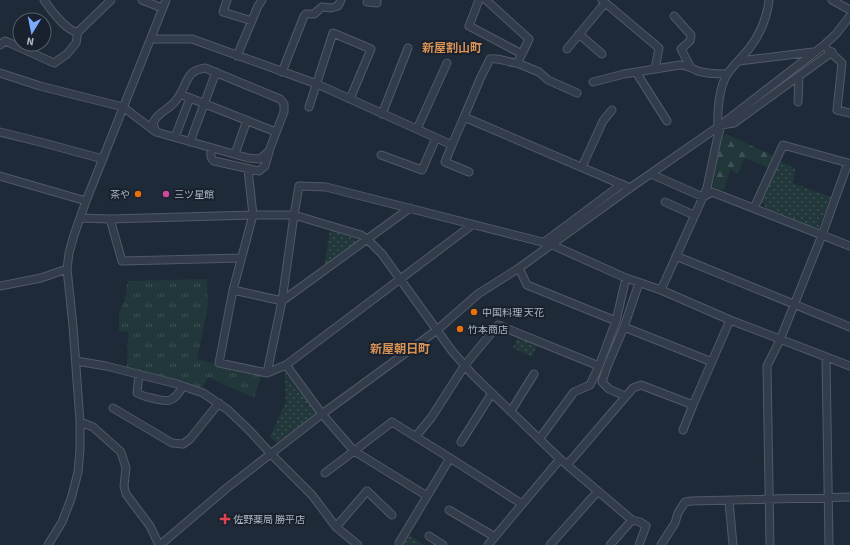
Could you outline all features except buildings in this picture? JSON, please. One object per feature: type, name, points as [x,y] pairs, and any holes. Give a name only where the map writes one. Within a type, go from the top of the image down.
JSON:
[{"type":"street","points":[[44,0],[53,13],[70,29],[78,32]]},
{"type":"street","points":[[0,44],[5,41],[54,63],[67,54],[76,43],[78,32],[111,0]]},
{"type":"street","points":[[142,0],[162,8]]},
{"type":"street","points":[[48,545],[62,522],[71,499],[78,472],[80,450],[80,422],[76,361],[67,269],[69,253],[86,201],[166,0]]},
{"type":"street","points":[[227,0],[223,12],[252,21]]},
{"type":"street","points":[[237,56],[262,0]]},
{"type":"street","points":[[282,72],[304,16],[306,14],[314,14],[322,7],[331,8],[338,6],[341,0]]},
{"type":"street","points":[[367,2],[377,3],[377,0]]},
{"type":"street","points":[[479,0],[469,26],[522,54]]},
{"type":"street","points":[[486,0],[529,39],[517,63]]},
{"type":"street","points":[[660,290],[703,197],[709,179],[720,126],[717,118],[720,93],[727,74],[756,40],[768,10],[769,0]]},
{"type":"street","points":[[832,0],[850,10]]},
{"type":"street","points":[[567,49],[604,2],[659,48],[655,69]]},
{"type":"street","points":[[674,16],[691,35],[690,41],[681,49],[690,66],[698,71],[709,74],[727,74]]},
{"type":"street","points":[[80,422],[93,427],[121,452],[126,468],[124,486],[126,494],[150,526],[160,545],[228,487],[322,414],[437,330],[478,294],[519,268],[550,244],[720,126],[823,46],[836,34],[850,16]]},
{"type":"street","points":[[309,107],[333,33],[371,49],[350,99]]},
{"type":"street","points":[[580,34],[602,54]]},
{"type":"street","points":[[151,39],[192,39],[317,84],[452,145]]},
{"type":"street","points":[[823,46],[832,52],[842,63],[837,110],[850,113]]},
{"type":"street","points":[[382,114],[408,48]]},
{"type":"street","points":[[739,61],[815,52]]},
{"type":"street","points":[[720,126],[734,123],[832,52]]},
{"type":"street","points":[[469,172],[445,162],[490,59],[494,58],[517,63],[539,72],[548,80],[577,93]]},
{"type":"street","points":[[417,129],[447,63]]},
{"type":"street","points":[[593,82],[636,72],[690,66]]},
{"type":"street","points":[[156,132],[152,123],[156,116],[170,107],[177,100],[190,75],[196,70],[205,68],[280,99],[284,104],[284,112],[269,151],[265,166],[259,171],[214,161],[210,155],[212,148]]},
{"type":"street","points":[[190,142],[216,72]]},
{"type":"street","points":[[636,72],[667,120]]},
{"type":"street","points":[[0,73],[40,86],[123,107],[156,132],[175,138],[260,159],[269,151]]},
{"type":"street","points":[[798,102],[799,76]]},
{"type":"street","points":[[180,94],[276,132]]},
{"type":"street","points":[[175,138],[190,98]]},
{"type":"street","points":[[582,167],[603,121],[612,110]]},
{"type":"street","points":[[464,117],[630,188]]},
{"type":"street","points":[[235,154],[247,120]]},
{"type":"street","points":[[0,132],[44,142],[103,159]]},
{"type":"street","points":[[381,155],[422,170],[436,138]]},
{"type":"street","points":[[754,208],[783,144],[848,163],[822,235],[793,304],[780,340],[767,366],[770,545]]},
{"type":"street","points":[[248,169],[253,215],[233,290],[219,363],[266,373],[286,366],[472,225]]},
{"type":"street","points":[[651,174],[703,197]]},
{"type":"street","points":[[0,176],[86,201]]},
{"type":"street","points":[[542,243],[622,184]]},
{"type":"street","points":[[266,373],[282,301],[299,186],[326,187],[550,244],[626,278],[660,290],[780,340],[850,366]]},
{"type":"street","points":[[703,197],[712,192],[850,246]]},
{"type":"street","points":[[665,202],[694,215]]},
{"type":"street","points":[[233,290],[282,301],[368,240],[410,208]]},
{"type":"street","points":[[80,218],[110,219],[294,215],[362,236],[382,254],[452,351],[472,374],[540,438],[560,459],[632,520],[640,522],[646,526],[639,545]]},
{"type":"street","points":[[110,219],[122,261],[241,258]]},
{"type":"street","points":[[676,256],[850,327]]},
{"type":"street","points":[[519,268],[527,285],[616,321]]},
{"type":"street","points":[[0,286],[41,278],[67,269]]},
{"type":"street","points":[[540,438],[574,392],[590,385],[616,321],[626,278]]},
{"type":"street","points":[[625,396],[609,389],[602,382],[624,327],[639,283]]},
{"type":"street","points":[[684,430],[693,405],[730,320]]},
{"type":"street","points":[[416,436],[465,366],[498,326],[599,366]]},
{"type":"street","points":[[624,327],[712,362]]},
{"type":"street","points":[[826,357],[829,545]]},
{"type":"street","points":[[76,361],[139,374],[183,386],[203,393],[219,403],[250,431],[312,496],[336,527],[358,545]]},
{"type":"street","points":[[286,366],[322,414],[354,451],[427,496]]},
{"type":"street","points":[[139,374],[137,393],[165,402],[172,400],[179,394],[183,386]]},
{"type":"street","points":[[511,411],[534,374]]},
{"type":"street","points":[[567,465],[633,388],[641,385],[693,405]]},
{"type":"street","points":[[461,442],[492,393]]},
{"type":"street","points":[[113,408],[172,443],[183,444],[190,439],[219,403]]},
{"type":"street","points":[[325,473],[392,422],[522,504]]},
{"type":"street","points":[[399,543],[450,458]]},
{"type":"street","points":[[488,545],[560,459]]},
{"type":"street","points":[[336,527],[367,491],[392,515]]},
{"type":"street","points":[[550,545],[598,491]]},
{"type":"street","points":[[661,545],[675,524],[678,513],[685,502],[850,497]]},
{"type":"street","points":[[729,501],[733,545]]},
{"type":"street","points":[[449,510],[495,537]]},
{"type":"street","points":[[610,545],[632,520]]},
{"type":"street","points":[[429,536],[443,545]]},
{"type":"green space","points":[[726,134],[774,156],[769,168],[745,158],[738,174],[730,170],[724,190],[713,187],[720,139]]},
{"type":"green space","points":[[779,160],[795,169],[793,183],[831,197],[818,229],[766,208],[761,200]]},
{"type":"green space","points":[[330,230],[359,240],[359,243],[324,267]]},
{"type":"green space","points":[[207,279],[208,306],[197,359],[261,376],[254,398],[208,377],[202,389],[183,381],[127,368],[128,332],[119,331],[119,313],[124,302],[128,281]]},
{"type":"green space","points":[[519,335],[538,343],[532,357],[513,348]]},
{"type":"green space","points":[[285,373],[316,413],[277,443],[270,437],[286,402]]},
{"type":"green space","points":[[409,535],[424,545],[403,545]]},
{"type":"place","name":"茶や","points":[[138,194]]},
{"type":"place","name":"三ツ星館","points":[[166,194]]},
{"type":"place","name":"中国料理 天花","points":[[474,312]]},
{"type":"place","name":"竹本商店","points":[[460,329]]},
{"type":"place","name":"佐野薬局 勝平店","points":[[225,519]]},
{"type":"district","name":"新屋割山町","points":[[452,48]]},
{"type":"district","name":"新屋朝日町","points":[[400,349]]}]
